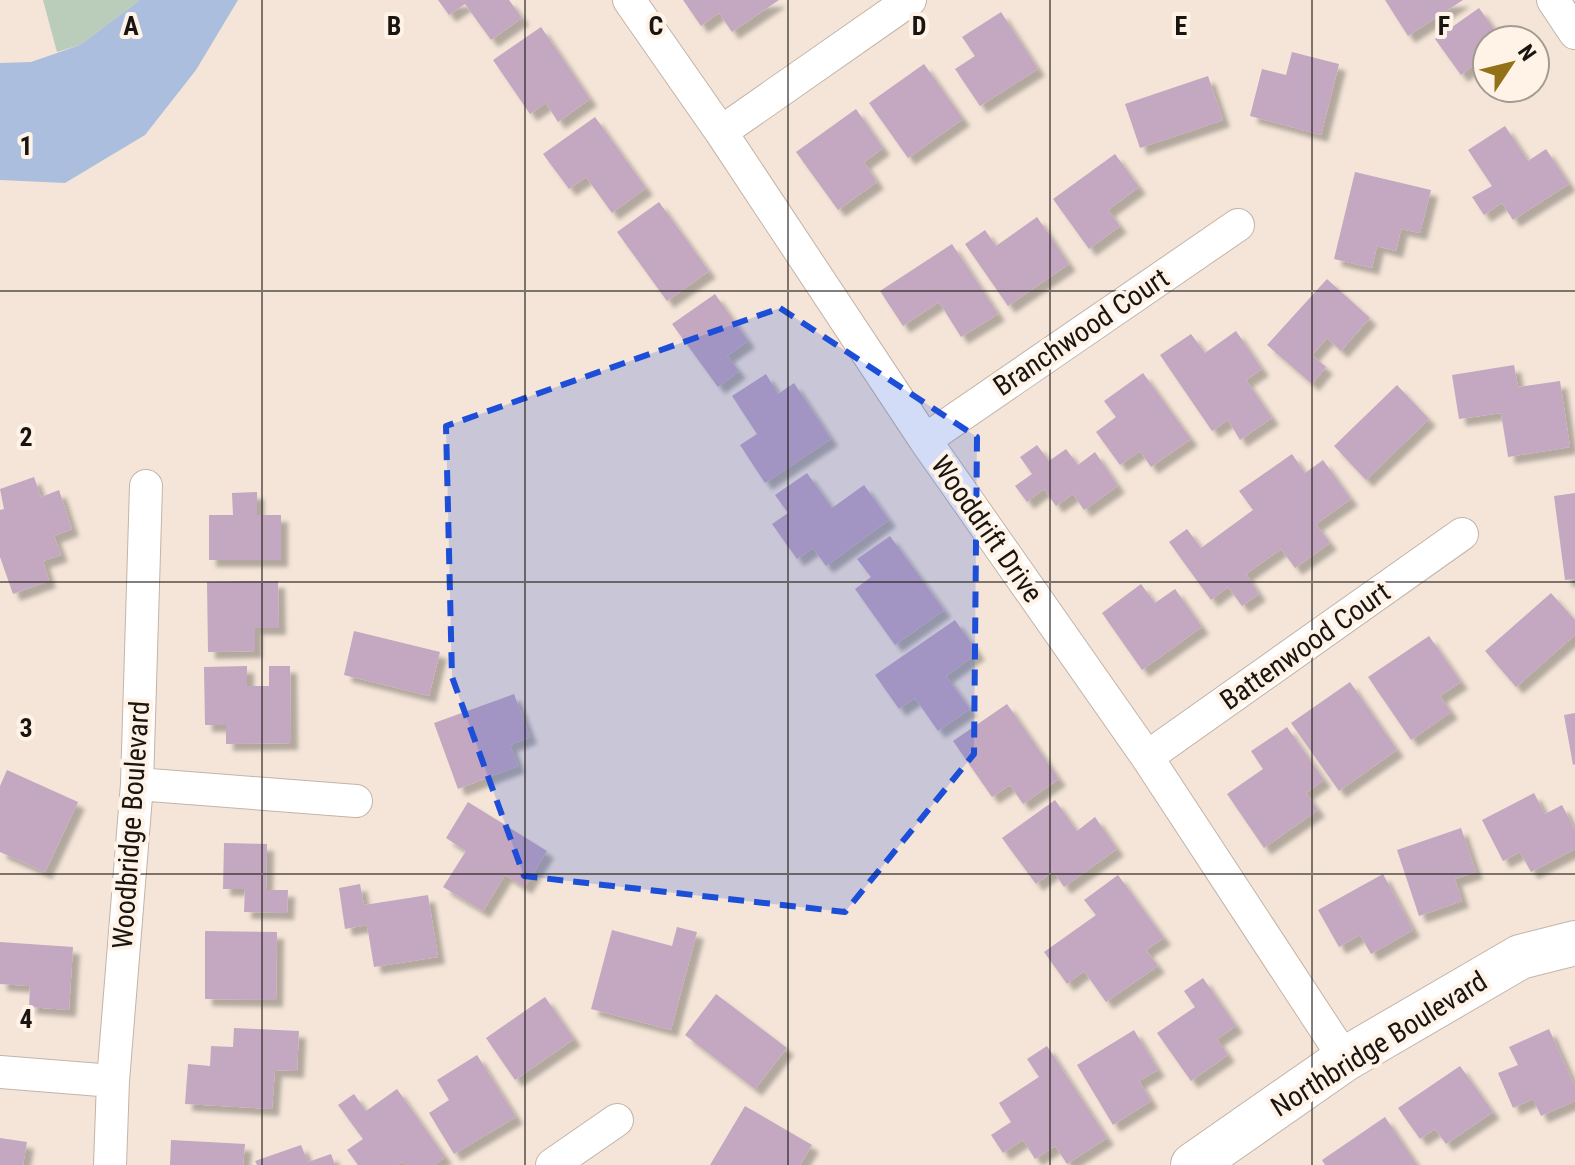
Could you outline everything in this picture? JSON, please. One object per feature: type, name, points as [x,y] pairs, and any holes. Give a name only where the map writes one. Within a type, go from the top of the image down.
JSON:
[{"type":"street","name":"Wooddrift Drive","points":[[629,0],[721,132],[925,440],[1147,757],[1345,1059]]},
{"type":"street","points":[[721,132],[910,0]]},
{"type":"street","points":[[1553,0],[1575,33]]},
{"type":"street","name":"Branchwood Court","points":[[925,440],[1238,225]]},
{"type":"street","name":"Woodbridge Boulevard","points":[[110,1165],[113,1081],[137,784],[146,486]]},
{"type":"street","name":"Battenwood Court","points":[[1147,757],[1462,534]]},
{"type":"street","points":[[137,784],[356,801]]},
{"type":"street","name":"Northbridge Boulevard","points":[[1193,1165],[1345,1059],[1520,957],[1575,943]]},
{"type":"street","points":[[0,1072],[113,1081]]},
{"type":"street","points":[[552,1165],[617,1120]]},
{"type":"highlighted area","points":[[780,308],[977,437],[974,754],[845,912],[524,876],[452,677],[446,426]]},
{"type":"green space","points":[[43,0],[140,0],[80,45],[57,52]]},
{"type":"water","points":[[140,0],[238,0],[196,70],[145,135],[65,183],[0,180],[0,63],[31,62],[80,45]]},
{"type":"building","points":[[438,0],[509,0],[522,18],[491,40],[465,4],[449,15]]},
{"type":"building","points":[[683,0],[779,0],[732,32],[719,13],[701,26]]},
{"type":"building","points":[[1385,0],[1463,0],[1408,36]]},
{"type":"building","points":[[1479,8],[1490,24],[1471,24],[1471,67],[1461,75],[1435,39]]},
{"type":"building","points":[[1001,12],[1038,69],[980,106],[955,69],[975,56],[962,37]]},
{"type":"building","points":[[541,27],[590,99],[558,122],[546,103],[530,114],[493,60]]},
{"type":"building","points":[[1292,52],[1339,64],[1321,135],[1250,116],[1262,69],[1286,75]]},
{"type":"building","points":[[924,64],[963,119],[908,158],[869,103]]},
{"type":"building","points":[[1208,76],[1223,120],[1140,148],[1125,104]]},
{"type":"building","points":[[856,109],[883,148],[864,162],[877,182],[838,210],[796,152]]},
{"type":"building","points":[[595,117],[646,188],[612,213],[586,177],[569,189],[543,154]]},
{"type":"building","points":[[1505,126],[1528,161],[1546,149],[1569,184],[1513,220],[1502,203],[1484,215],[1472,197],[1492,186],[1468,150]]},
{"type":"building","points":[[1115,154],[1139,187],[1108,210],[1120,226],[1089,249],[1053,199]]},
{"type":"building","points":[[1355,172],[1431,190],[1420,233],[1401,229],[1396,251],[1377,246],[1372,268],[1334,259]]},
{"type":"building","points":[[659,202],[709,271],[667,301],[617,232]]},
{"type":"building","points":[[1037,217],[1069,264],[1008,306],[965,244],[985,230],[996,246]]},
{"type":"building","points":[[952,244],[998,314],[961,337],[939,302],[903,326],[880,291]]},
{"type":"building","points":[[1327,279],[1370,318],[1341,351],[1327,338],[1312,355],[1326,367],[1312,384],[1267,345]]},
{"type":"building","points":[[715,294],[748,341],[727,356],[739,371],[718,387],[672,324]]},
{"type":"building","points":[[1236,331],[1262,369],[1246,380],[1272,418],[1240,440],[1228,420],[1212,431],[1160,355],[1191,334],[1205,353]]},
{"type":"building","points":[[1514,365],[1518,387],[1560,381],[1570,447],[1508,457],[1501,413],[1459,419],[1452,375]]},
{"type":"building","points":[[1143,373],[1191,439],[1151,467],[1140,451],[1120,465],[1096,432],[1116,417],[1104,401]]},
{"type":"building","points":[[766,374],[778,394],[794,383],[831,439],[765,483],[740,445],[757,434],[732,396]]},
{"type":"building","points":[[1397,385],[1429,419],[1366,480],[1334,446]]},
{"type":"building","points":[[1037,445],[1049,461],[1066,449],[1078,465],[1095,452],[1118,486],[1084,510],[1073,494],[1056,506],[1044,489],[1027,502],[1015,486],[1032,474],[1020,457]]},
{"type":"building","points":[[1292,454],[1305,473],[1323,460],[1351,499],[1316,524],[1330,543],[1295,568],[1281,549],[1246,574],[1259,594],[1242,606],[1228,587],[1211,600],[1169,542],[1187,529],[1201,548],[1253,510],[1239,491]]},
{"type":"building","points":[[807,473],[832,508],[864,485],[889,520],[826,566],[813,548],[797,559],[772,524],[788,513],[775,495]]},
{"type":"building","points":[[34,477],[41,497],[59,490],[72,529],[54,536],[61,555],[43,561],[49,581],[13,594],[0,557],[0,510],[4,509],[0,489]]},
{"type":"building","points":[[257,492],[257,515],[281,515],[281,560],[209,560],[209,515],[233,515],[232,493]]},
{"type":"building","points":[[1575,493],[1575,579],[1565,580],[1554,496]]},
{"type":"building","points":[[890,536],[944,610],[895,645],[855,589],[871,577],[857,559]]},
{"type":"building","points":[[278,581],[279,628],[255,628],[255,651],[208,652],[207,582]]},
{"type":"building","points":[[1141,584],[1155,603],[1175,589],[1202,627],[1142,670],[1102,613]]},
{"type":"building","points":[[1551,593],[1575,620],[1575,635],[1516,687],[1485,651]]},
{"type":"building","points":[[955,620],[978,653],[946,676],[970,709],[938,731],[915,698],[899,709],[875,675]]},
{"type":"building","points":[[354,631],[440,652],[429,696],[344,675]]},
{"type":"building","points":[[1429,636],[1461,682],[1440,696],[1451,712],[1411,740],[1368,677]]},
{"type":"building","points":[[247,666],[247,686],[269,686],[269,666],[290,666],[291,743],[226,744],[226,725],[205,725],[204,667]]},
{"type":"building","points":[[1350,682],[1397,750],[1339,791],[1291,723]]},
{"type":"building","points":[[514,694],[530,737],[510,745],[518,766],[458,789],[434,723]]},
{"type":"building","points":[[1007,704],[1059,779],[1023,804],[1010,785],[992,797],[953,741]]},
{"type":"building","points":[[1575,713],[1575,764],[1573,765],[1564,715]]},
{"type":"building","points":[[1287,727],[1324,780],[1306,793],[1318,810],[1264,848],[1227,794],[1263,769],[1251,751]]},
{"type":"building","points":[[7,770],[78,802],[45,872],[0,852],[0,786]]},
{"type":"building","points":[[1534,793],[1545,814],[1562,805],[1575,830],[1575,849],[1531,872],[1520,852],[1503,861],[1482,820]]},
{"type":"building","points":[[1055,800],[1077,831],[1095,817],[1117,849],[1064,887],[1053,871],[1036,884],[1002,838]]},
{"type":"building","points":[[468,802],[547,851],[525,887],[505,875],[483,911],[443,887],[466,851],[446,838]]},
{"type":"building","points":[[1461,828],[1476,872],[1455,879],[1462,901],[1419,916],[1397,850]]},
{"type":"building","points":[[224,843],[267,844],[266,890],[288,890],[287,913],[244,912],[245,889],[223,889]]},
{"type":"building","points":[[1383,874],[1413,930],[1371,954],[1360,935],[1339,947],[1318,910]]},
{"type":"building","points":[[1118,875],[1164,938],[1146,950],[1158,966],[1106,1002],[1084,971],[1067,984],[1044,952],[1096,915],[1084,900]]},
{"type":"building","points":[[360,884],[364,905],[428,895],[438,957],[374,967],[367,925],[345,929],[339,888]]},
{"type":"building","points":[[677,927],[697,932],[671,1030],[591,1009],[612,930],[672,946]]},
{"type":"building","points":[[205,931],[277,932],[276,1000],[205,999]]},
{"type":"building","points":[[0,942],[73,947],[69,1010],[29,1007],[30,986],[0,984]]},
{"type":"building","points":[[1203,978],[1236,1026],[1217,1039],[1228,1055],[1191,1081],[1157,1033],[1195,1007],[1184,991]]},
{"type":"building","points":[[716,994],[787,1048],[755,1089],[685,1035]]},
{"type":"building","points":[[545,997],[574,1039],[515,1080],[486,1038]]},
{"type":"building","points":[[234,1028],[299,1031],[297,1071],[275,1070],[272,1109],[185,1104],[188,1064],[210,1066],[211,1046],[233,1047]]},
{"type":"building","points":[[1549,1029],[1575,1087],[1575,1101],[1541,1116],[1533,1099],[1513,1108],[1498,1073],[1518,1065],[1509,1047]]},
{"type":"building","points":[[1134,1030],[1158,1070],[1139,1081],[1151,1101],[1113,1125],[1077,1065]]},
{"type":"building","points":[[1047,1046],[1107,1138],[1067,1164],[1055,1146],[1035,1159],[1023,1140],[1003,1153],[991,1135],[1011,1122],[999,1103],[1039,1077],[1027,1059]]},
{"type":"building","points":[[477,1055],[516,1117],[454,1154],[429,1113],[449,1100],[437,1080]]},
{"type":"building","points":[[1460,1066],[1493,1112],[1446,1144],[1435,1129],[1420,1139],[1398,1108]]},
{"type":"building","points":[[397,1089],[445,1157],[434,1165],[405,1165],[402,1162],[398,1165],[358,1165],[347,1150],[363,1139],[338,1105],[354,1094],[366,1111]]},
{"type":"building","points":[[745,1106],[812,1145],[800,1165],[710,1165]]},
{"type":"building","points":[[1385,1117],[1417,1165],[1325,1165],[1322,1160]]},
{"type":"building","points":[[0,1138],[27,1142],[23,1165],[0,1165]]},
{"type":"building","points":[[171,1140],[245,1144],[243,1165],[170,1165]]},
{"type":"building","points":[[301,1145],[308,1162],[331,1154],[335,1165],[257,1165],[255,1161]]}]
